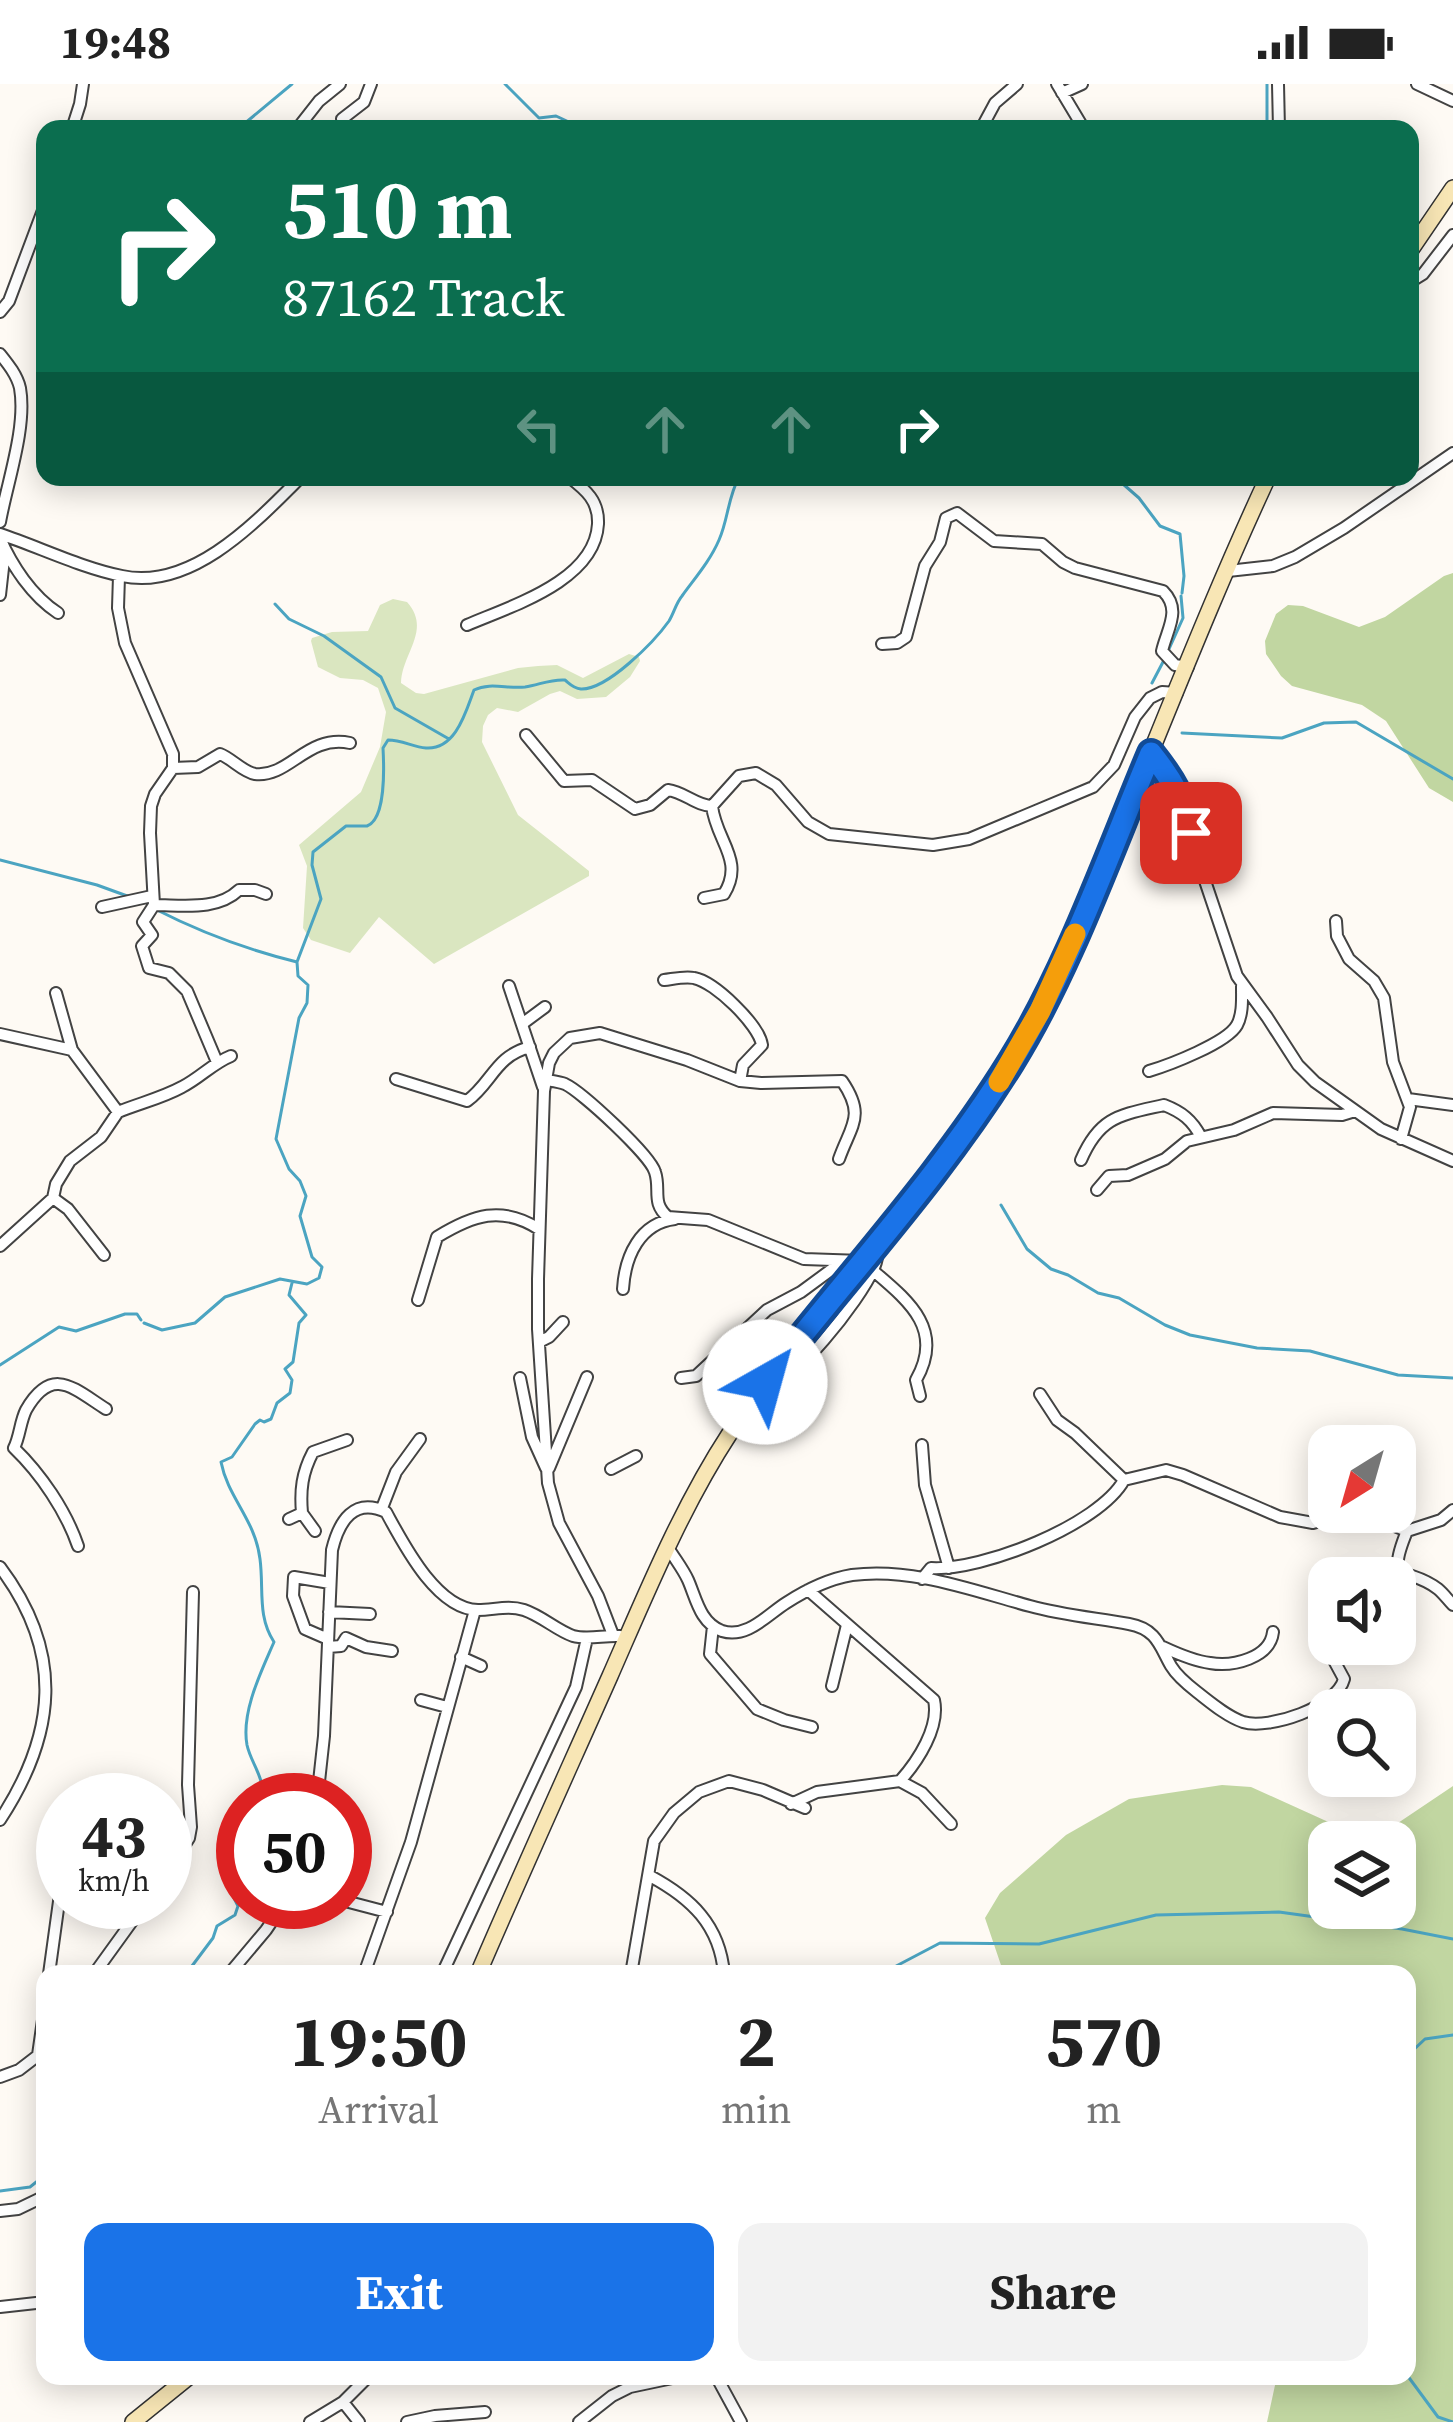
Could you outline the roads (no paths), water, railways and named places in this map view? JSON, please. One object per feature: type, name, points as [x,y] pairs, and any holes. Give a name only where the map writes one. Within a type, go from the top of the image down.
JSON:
[{"type":"main road","points":[[1419,237],[1453,188]]},
{"type":"main road","points":[[482,1965],[620,1636],[699,1485],[756,1395],[867,1266],[880,1240],[975,1119],[1014,1058],[1058,971],[1151,753],[1169,693],[1264,486]]},
{"type":"main road","points":[[133,2422],[179,2385]]},
{"type":"street","points":[[75,120],[82,84]]},
{"type":"street","points":[[304,120],[340,84]]},
{"type":"street","points":[[343,118],[364,102],[371,84]]},
{"type":"street","points":[[986,120],[995,103],[1017,84]]},
{"type":"street","points":[[1079,120],[1059,88],[1082,84]]},
{"type":"street","points":[[1278,84],[1279,120]]},
{"type":"street","points":[[1417,84],[1453,101]]},
{"type":"street","points":[[0,312],[9,301],[36,229]]},
{"type":"street","points":[[1419,276],[1453,235]]},
{"type":"street","points":[[0,355],[16,376],[20,394],[15,458],[0,522]]},
{"type":"street","points":[[1419,476],[1453,453]]},
{"type":"street","points":[[2,541],[119,576],[148,577],[193,566],[250,527],[292,486]]},
{"type":"street","points":[[467,626],[558,583],[591,552],[597,511],[581,486]]},
{"type":"street","points":[[1228,571],[1273,566],[1294,557],[1404,486]]},
{"type":"street","points":[[882,644],[906,637],[927,560],[940,542],[946,518],[957,513],[994,541],[1042,544],[1075,568],[1163,591],[1173,612],[1162,651],[1181,666]]},
{"type":"street","points":[[0,595],[2,541]]},
{"type":"street","points":[[2,541],[32,590],[58,613]]},
{"type":"street","points":[[119,576],[124,643],[171,746],[173,768],[151,806],[150,903],[143,922],[152,935],[142,946],[149,968],[169,973],[187,992],[217,1062]]},
{"type":"street","points":[[526,736],[564,781],[592,780],[635,808],[650,805],[668,790],[712,806],[739,776],[756,773],[776,785],[820,831],[933,845],[969,839],[1093,787],[1114,765],[1135,717],[1150,698],[1169,693]]},
{"type":"street","points":[[173,768],[198,767],[220,754],[249,772],[260,773],[283,766],[319,744],[350,742]]},
{"type":"street","points":[[1151,753],[1184,803],[1229,958],[1242,986],[1304,1074],[1401,1139],[1453,1161]]},
{"type":"street","points":[[704,898],[724,894],[733,876],[712,806]]},
{"type":"street","points":[[102,907],[127,902],[205,905],[227,901],[239,890],[266,894]]},
{"type":"street","points":[[1336,921],[1337,937],[1348,959],[1374,981],[1384,998],[1393,1062],[1410,1112],[1401,1139]]},
{"type":"street","points":[[664,980],[695,978],[756,1027],[762,1045],[743,1065],[740,1081]]},
{"type":"street","points":[[509,986],[545,1085]]},
{"type":"street","points":[[1149,1071],[1232,1031],[1241,1012],[1242,986]]},
{"type":"street","points":[[56,993],[72,1050],[118,1112]]},
{"type":"street","points":[[522,1024],[545,1006]]},
{"type":"street","points":[[320,1773],[333,1546],[342,1524],[360,1507],[382,1508],[403,1546],[455,1603],[475,1610],[525,1610],[568,1634],[587,1638],[620,1636],[559,1523],[550,1495],[539,1342],[539,1229],[545,1085],[549,1063],[562,1044],[590,1033],[619,1037],[740,1081],[842,1081],[856,1119],[839,1160]]},
{"type":"street","points":[[0,1034],[72,1050]]},
{"type":"street","points":[[396,1079],[467,1101],[510,1054],[530,1047]]},
{"type":"street","points":[[0,1246],[53,1198],[70,1161],[101,1137],[118,1112],[163,1097],[231,1056]]},
{"type":"street","points":[[545,1085],[572,1088],[624,1134],[656,1173],[660,1210],[678,1219]]},
{"type":"street","points":[[1408,1099],[1453,1105]]},
{"type":"street","points":[[1081,1160],[1096,1131],[1106,1124],[1164,1105],[1184,1115],[1201,1137]]},
{"type":"street","points":[[1096,1190],[1109,1176],[1127,1175],[1165,1160],[1182,1144],[1273,1113],[1342,1115],[1355,1111]]},
{"type":"street","points":[[53,1198],[68,1209],[104,1255]]},
{"type":"street","points":[[418,1300],[437,1237],[488,1215],[514,1216],[539,1229]]},
{"type":"street","points":[[623,1288],[624,1273],[640,1236],[657,1221],[678,1219],[709,1220],[804,1258],[867,1266],[924,1322],[928,1358],[916,1380],[920,1396]]},
{"type":"street","points":[[681,1378],[696,1376],[767,1310],[842,1262]]},
{"type":"street","points":[[539,1342],[563,1322]]},
{"type":"street","points":[[548,1471],[587,1377]]},
{"type":"street","points":[[520,1378],[532,1437],[548,1471]]},
{"type":"street","points":[[14,1448],[26,1410],[50,1384],[68,1385],[106,1409]]},
{"type":"street","points":[[1040,1394],[1057,1420],[1076,1432],[1124,1480]]},
{"type":"street","points":[[382,1508],[396,1472],[420,1439]]},
{"type":"street","points":[[316,1531],[302,1513],[305,1467],[313,1452],[347,1440]]},
{"type":"street","points":[[922,1445],[925,1485],[949,1568]]},
{"type":"street","points":[[0,1451],[14,1448]]},
{"type":"street","points":[[14,1448],[38,1474],[78,1546]]},
{"type":"street","points":[[611,1469],[636,1456]]},
{"type":"street","points":[[922,1579],[931,1568],[973,1565],[1076,1523],[1124,1480],[1173,1471],[1280,1516],[1308,1522]]},
{"type":"street","points":[[1416,1529],[1453,1510]]},
{"type":"street","points":[[289,1519],[302,1513]]},
{"type":"street","points":[[1407,1533],[1397,1565],[1438,1589],[1453,1605]]},
{"type":"street","points":[[668,1549],[687,1576],[699,1610],[713,1626],[729,1633],[752,1627],[832,1580],[878,1573],[1126,1623],[1158,1640],[1170,1665],[1191,1688],[1236,1718],[1252,1723],[1313,1710],[1341,1689],[1343,1676],[1337,1665]]},
{"type":"street","points":[[0,1567],[32,1620],[45,1702],[37,1750],[21,1788],[0,1820]]},
{"type":"street","points":[[330,1583],[295,1577],[293,1596],[305,1629],[328,1643],[341,1646],[346,1639],[392,1652]]},
{"type":"street","points":[[791,1804],[828,1790],[901,1780],[917,1762],[936,1704],[808,1590]]},
{"type":"street","points":[[188,1773],[193,1592]]},
{"type":"street","points":[[367,1965],[411,1842],[475,1610]]},
{"type":"street","points":[[329,1612],[370,1614]]},
{"type":"street","points":[[832,1686],[847,1625]]},
{"type":"street","points":[[713,1626],[710,1654],[757,1709],[812,1727]]},
{"type":"street","points":[[1163,1647],[1208,1663],[1227,1664],[1256,1656],[1273,1640],[1273,1632]]},
{"type":"street","points":[[446,1965],[576,1687],[587,1638]]},
{"type":"street","points":[[461,1657],[481,1666]]},
{"type":"street","points":[[421,1700],[447,1707]]},
{"type":"street","points":[[901,1780],[922,1793],[951,1824]]},
{"type":"street","points":[[633,1965],[655,1840],[674,1813],[699,1792],[729,1781],[805,1808]]},
{"type":"street","points":[[650,1876],[676,1890],[704,1916],[723,1965]]},
{"type":"street","points":[[372,1908],[387,1912]]},
{"type":"street","points":[[50,1965],[55,1929]]},
{"type":"street","points":[[100,1965],[126,1929]]},
{"type":"street","points":[[237,1965],[267,1929]]},
{"type":"street","points":[[0,2077],[36,2057]]},
{"type":"street","points":[[0,2211],[36,2200]]},
{"type":"street","points":[[0,2307],[36,2303]]},
{"type":"street","points":[[310,2422],[360,2385]]},
{"type":"street","points":[[579,2422],[612,2396],[639,2385]]},
{"type":"street","points":[[721,2385],[741,2422]]},
{"type":"street","points":[[343,2402],[359,2422]]},
{"type":"street","points":[[407,2422],[485,2412]]},
{"type":"waterway","points":[[249,120],[292,84]]},
{"type":"waterway","points":[[505,84],[539,118],[565,120]]},
{"type":"waterway","points":[[1267,84],[1267,120]]},
{"type":"waterway","points":[[144,1323],[162,1330],[195,1323],[225,1297],[280,1279],[307,1284],[319,1278],[322,1267],[312,1257],[300,1216],[306,1196],[276,1139],[299,1018],[307,1003],[308,985],[298,976],[297,962],[321,899],[313,852],[346,826],[367,826],[373,821],[381,803],[383,748],[388,740],[426,748],[445,743],[458,728],[474,690],[480,688],[565,680],[581,689],[604,682],[669,621],[711,555],[735,486]]},
{"type":"waterway","points":[[1125,486],[1160,526],[1180,534],[1182,593]]},
{"type":"waterway","points":[[1169,649],[1183,618],[1181,596]]},
{"type":"waterway","points":[[275,604],[289,619],[324,636],[381,677],[395,708],[449,739]]},
{"type":"waterway","points":[[1152,683],[1163,662]]},
{"type":"waterway","points":[[1182,733],[1282,738],[1324,723],[1356,722],[1453,779]]},
{"type":"waterway","points":[[0,860],[130,897]]},
{"type":"waterway","points":[[155,909],[224,940],[297,962]]},
{"type":"waterway","points":[[1001,1205],[1027,1249],[1051,1269],[1190,1335],[1257,1348],[1310,1351],[1398,1375],[1453,1378]]},
{"type":"waterway","points":[[258,1773],[247,1745],[247,1719],[274,1642],[263,1612],[257,1545],[221,1462],[232,1457],[255,1424],[271,1419],[277,1403],[290,1393],[292,1380],[285,1369],[293,1362],[299,1323],[306,1315],[289,1295],[292,1283]]},
{"type":"waterway","points":[[0,1365],[59,1327],[76,1331],[125,1314],[137,1314],[141,1320]]},
{"type":"waterway","points":[[898,1965],[940,1943],[1039,1944],[1156,1915],[1279,1912],[1453,1939]]},
{"type":"waterway","points":[[193,1965],[216,1929]]},
{"type":"waterway","points":[[1416,2048],[1425,2039],[1453,2035]]},
{"type":"waterway","points":[[0,2191],[36,2182]]},
{"type":"waterway","points":[[1414,2385],[1438,2417],[1453,2422]]}]
